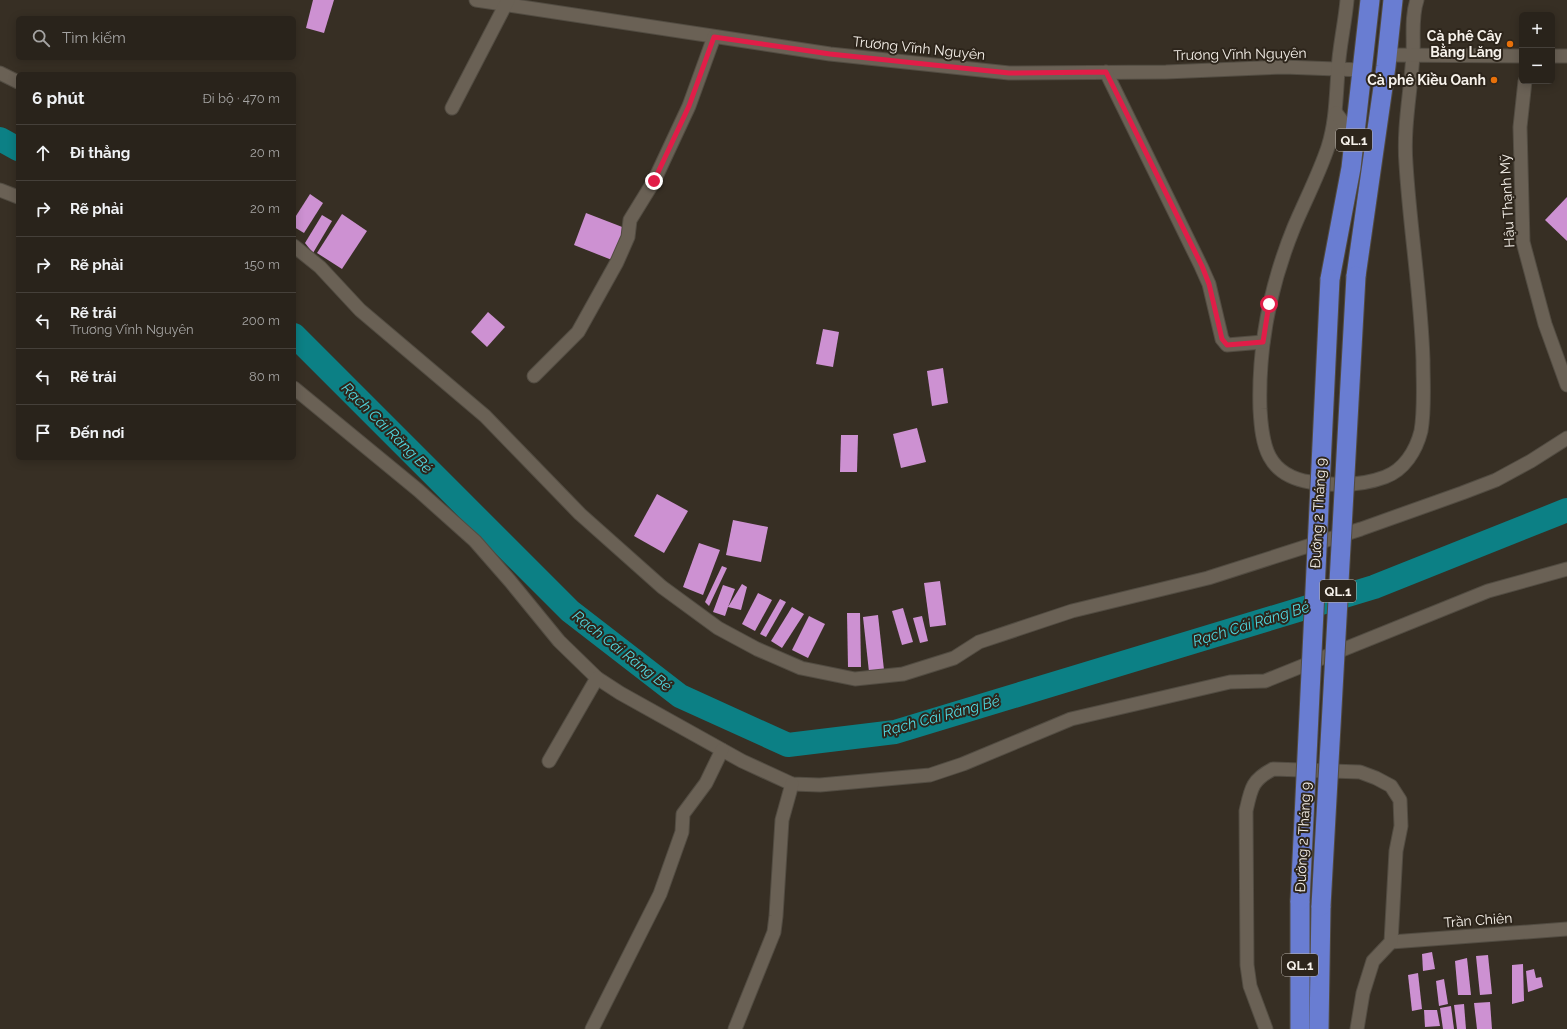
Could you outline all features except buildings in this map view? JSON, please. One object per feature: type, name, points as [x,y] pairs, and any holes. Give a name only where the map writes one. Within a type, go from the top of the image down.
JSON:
[{"type":"highway","name":"Đường 2 Tháng 9","points":[[1300,1029],[1300,901],[1330,279],[1351,168],[1370,0]]},
{"type":"highway","name":"Đường 2 Tháng 9","points":[[1319,1029],[1321,906],[1356,276],[1387,55],[1393,0]]},
{"type":"street","name":"Trương Vĩnh Nguyên","points":[[476,0],[507,2],[714,37],[830,54],[1009,73],[1166,72],[1284,67],[1362,70]]},
{"type":"street","points":[[1347,0],[1338,69],[1336,113],[1328,146],[1293,230],[1269,304],[1263,342],[1260,383],[1261,430],[1268,457],[1281,470],[1298,480],[1326,484],[1367,484],[1390,475],[1410,458],[1420,432],[1424,399],[1420,299],[1406,163],[1406,129],[1413,55],[1414,3]]},
{"type":"street","points":[[452,108],[507,2]]},
{"type":"street","points":[[534,376],[578,332],[618,262],[628,237],[630,220],[654,181],[689,106],[714,37]]},
{"type":"street","points":[[1387,55],[1519,56]]},
{"type":"street","points":[[1555,56],[1567,56]]},
{"type":"street","points":[[1106,72],[1202,266],[1209,284],[1222,339],[1227,345],[1232,346],[1263,342]]},
{"type":"street","points":[[0,73],[16,81]]},
{"type":"street","name":"Hậu Thạnh Mỹ","points":[[1525,84],[1520,127],[1523,242],[1545,324],[1567,385]]},
{"type":"street","points":[[1336,113],[1354,137]]},
{"type":"street","points":[[0,190],[16,196]]},
{"type":"street","points":[[296,248],[320,267],[360,310],[485,416],[580,514],[662,587],[718,628],[757,649],[801,668],[855,679],[903,674],[954,658],[979,642],[1072,611],[1208,578],[1361,529],[1496,480],[1565,439]]},
{"type":"street","points":[[296,390],[418,490],[475,541],[559,641],[597,678],[620,693],[722,750],[792,784],[820,785],[930,775],[962,764],[1071,719],[1230,682],[1265,681],[1488,591],[1567,570]]},
{"type":"street","points":[[549,761],[597,678]]},
{"type":"street","points":[[592,1029],[660,894],[682,832],[683,814],[706,783],[722,750]]},
{"type":"street","points":[[1266,1029],[1250,986],[1247,965],[1246,811],[1251,787],[1262,775],[1273,769],[1360,772],[1391,786],[1400,800],[1400,826],[1396,851],[1391,942],[1374,961],[1362,993],[1357,1029]]},
{"type":"street","points":[[736,1029],[774,932],[782,820],[792,784]]},
{"type":"street","name":"Trần Chiên","points":[[1391,942],[1567,929]]},
{"type":"waterway","name":"Rạch Cái Răng Bé","points":[[0,139],[16,148]]},
{"type":"waterway","name":"Rạch Cái Răng Bé","points":[[296,337],[570,611],[680,696],[788,745],[895,732],[1374,587],[1567,510]]},
{"type":"place","name":"Cà phê Cây Bằng Lăng","points":[[1510,44]]},
{"type":"place","name":"Cà phê Kiều Oanh","points":[[1494,80]]},
{"type":"route","points":[[654,181],[689,106],[714,37],[830,54],[1009,73],[1106,72],[1202,266],[1209,284],[1222,339],[1227,345],[1232,346],[1263,342],[1269,304]]}]
